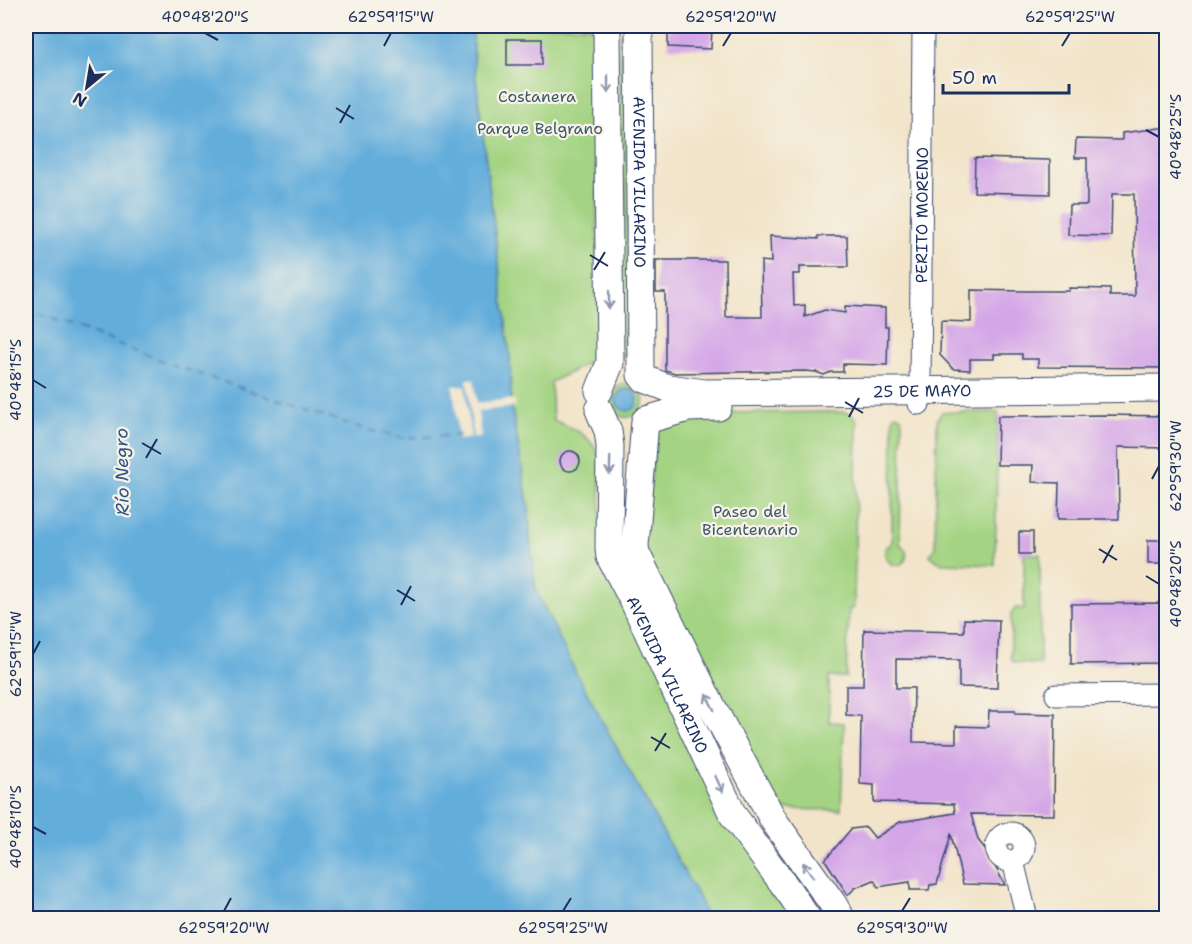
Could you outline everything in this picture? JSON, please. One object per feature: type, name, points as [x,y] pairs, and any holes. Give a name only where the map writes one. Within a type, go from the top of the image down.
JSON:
[{"type":"main road","name":"AVENIDA VILLARINO","points":[[608,26],[610,363],[599,400],[610,446],[610,557],[635,604],[733,814],[807,918]]},
{"type":"main road","name":"AVENIDA VILLARINO","points":[[639,26],[643,377]]},
{"type":"main road","name":"25 DE MAYO","points":[[1167,388],[920,397],[688,408],[626,429],[617,428],[604,417],[599,400],[604,382],[610,377],[617,373],[633,372],[668,388],[705,393],[920,397],[1167,402]]},
{"type":"main road","points":[[643,377],[653,389],[655,397],[652,413],[646,421]]},
{"type":"main road","name":"AVENIDA VILLARINO","points":[[646,421],[636,553],[708,699],[774,821],[841,918]]},
{"type":"street","name":"PERITO MORENO","points":[[920,397],[922,26]]},
{"type":"street","points":[[1056,695],[1167,694]]},
{"type":"street","points":[[1013,861],[1027,918]]},
{"type":"green space","name":"Costanera","points":[[472,26],[596,26],[598,357],[551,382],[553,420],[581,433],[591,442],[600,457],[601,551],[797,918],[707,918],[698,897],[575,671],[536,590],[529,509],[511,403],[510,357],[474,62]]},
{"type":"green space","points":[[623,33],[626,35],[629,353],[625,358],[622,356],[620,35]]},
{"type":"green space","points":[[623,384],[635,387],[643,395],[643,404],[638,412],[624,417],[613,409],[610,403],[615,389]]},
{"type":"green space","name":"Paseo del Bicentenario","points":[[843,412],[852,415],[857,423],[854,608],[849,609],[846,677],[829,677],[829,722],[844,723],[841,810],[775,809],[641,548],[658,427],[689,413]]},
{"type":"green space","points":[[942,412],[998,412],[995,565],[943,563],[930,555],[935,548],[937,420]]},
{"type":"green space","points":[[897,414],[901,417],[902,423],[900,544],[907,555],[903,563],[894,565],[885,555],[886,548],[892,543],[893,417]]},
{"type":"green space","points":[[1024,554],[1040,554],[1040,664],[1017,663],[1012,661],[1011,656],[1011,613],[1016,608],[1024,609]]},
{"type":"water","name":"Río Negro","points":[[26,26],[472,26],[474,62],[510,357],[511,403],[529,509],[536,590],[575,671],[698,897],[707,918],[26,918]]},
{"type":"water","points":[[627,389],[635,392],[638,400],[635,408],[627,411],[619,408],[616,400],[619,392]]},
{"type":"pier","points":[[467,379],[474,379],[477,403],[514,399],[515,407],[478,411],[481,437],[473,437]]},
{"type":"pier","points":[[465,385],[471,438],[459,440],[453,386]]},
{"type":"building","points":[[677,26],[712,26],[711,49],[668,47],[668,31]]},
{"type":"building","points":[[507,39],[542,39],[542,65],[507,65]]},
{"type":"building","points":[[1167,127],[1167,368],[1038,367],[1038,359],[1022,359],[1022,354],[994,354],[994,359],[970,359],[970,370],[953,369],[940,355],[941,321],[971,322],[971,290],[1110,289],[1110,296],[1135,296],[1134,194],[1112,194],[1111,236],[1068,235],[1069,205],[1087,205],[1087,158],[1075,158],[1076,139],[1122,140],[1122,133]]},
{"type":"building","points":[[975,158],[1050,160],[1050,194],[974,192]]},
{"type":"building","points":[[770,236],[818,239],[818,236],[847,236],[848,267],[800,267],[800,274],[793,274],[794,306],[805,305],[805,317],[825,310],[845,313],[845,306],[885,308],[885,327],[888,327],[887,365],[843,364],[843,372],[831,372],[824,375],[806,371],[675,373],[665,370],[665,292],[656,292],[656,260],[725,260],[726,317],[762,317],[761,261],[771,262]]},
{"type":"building","points":[[998,416],[1167,416],[1167,448],[1118,447],[1119,519],[1058,519],[1059,483],[1032,482],[1033,465],[997,465]]},
{"type":"building","points":[[570,451],[577,454],[580,461],[577,468],[570,471],[563,468],[560,461],[563,454]]},
{"type":"building","points":[[1019,532],[1033,532],[1033,554],[1019,554]]},
{"type":"building","points":[[1148,540],[1167,540],[1167,564],[1148,564]]},
{"type":"building","points":[[1167,603],[1167,663],[1071,664],[1071,604]]},
{"type":"building","points":[[964,619],[999,620],[997,688],[959,687],[959,660],[896,659],[896,688],[914,688],[913,742],[956,743],[956,726],[988,727],[989,711],[1055,714],[1054,815],[971,814],[978,840],[1005,885],[963,884],[951,834],[937,884],[930,885],[929,890],[910,890],[910,882],[878,887],[874,880],[855,888],[848,895],[825,860],[851,829],[866,827],[875,838],[900,822],[955,813],[954,804],[874,802],[874,785],[860,784],[861,716],[846,715],[846,686],[863,686],[864,630],[964,632]]},
{"type":"ferry route","points":[[26,309],[176,366],[361,428],[402,438],[464,435]]},
{"type":"park label","name":"Parque Belgrano","points":[[540,128]]}]
